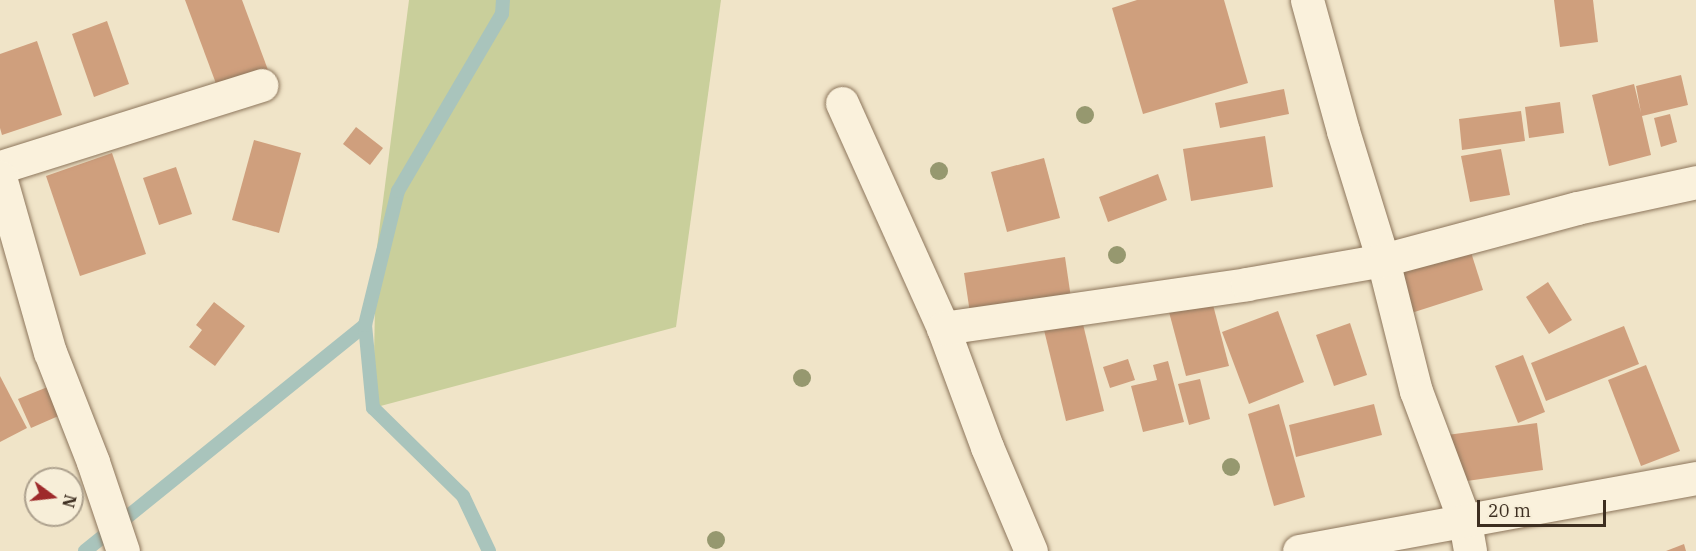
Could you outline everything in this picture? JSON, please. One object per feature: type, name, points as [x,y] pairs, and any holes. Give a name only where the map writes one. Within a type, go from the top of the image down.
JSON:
[{"type":"street","points":[[1307,0],[1342,131],[1383,260],[1416,391],[1468,536]]},
{"type":"street","points":[[0,167],[261,85]]},
{"type":"street","points":[[842,103],[943,328],[987,447],[1031,551]]},
{"type":"street","points":[[0,177],[50,352],[93,462],[123,551]]},
{"type":"street","points":[[943,328],[1247,284],[1383,260],[1577,208],[1696,182]]},
{"type":"street","points":[[1299,551],[1468,536],[1696,478]]},
{"type":"green space","points":[[409,0],[721,0],[676,327],[373,408],[376,255]]},
{"type":"building","points":[[185,0],[242,0],[268,70],[218,89]]},
{"type":"building","points":[[1137,0],[1224,0],[1248,83],[1143,114],[1112,8]]},
{"type":"building","points":[[1554,0],[1593,0],[1598,42],[1560,47]]},
{"type":"building","points":[[107,21],[129,84],[94,97],[72,34]]},
{"type":"building","points":[[37,41],[62,115],[2,135],[0,128],[0,54]]},
{"type":"building","points":[[1681,75],[1688,105],[1642,116],[1651,155],[1609,166],[1592,95],[1634,84],[1641,113],[1636,86]]},
{"type":"building","points":[[1284,89],[1289,114],[1220,128],[1215,103]]},
{"type":"building","points":[[1560,102],[1564,133],[1529,138],[1525,107]]},
{"type":"building","points":[[1521,111],[1525,141],[1462,150],[1459,119]]},
{"type":"building","points":[[1670,114],[1677,142],[1661,147],[1654,118]]},
{"type":"building","points":[[356,127],[383,148],[370,165],[343,144]]},
{"type":"building","points":[[1265,136],[1273,187],[1191,201],[1183,149]]},
{"type":"building","points":[[254,140],[301,153],[279,233],[232,220]]},
{"type":"building","points":[[1501,149],[1510,195],[1470,202],[1461,156]]},
{"type":"building","points":[[112,153],[146,254],[80,276],[46,176]]},
{"type":"building","points":[[1044,158],[1060,218],[1007,232],[991,172]]},
{"type":"building","points":[[176,167],[192,214],[159,225],[143,178]]},
{"type":"building","points":[[1158,174],[1167,200],[1108,222],[1099,197]]},
{"type":"building","points":[[1469,246],[1483,290],[1402,316],[1388,273]]},
{"type":"building","points":[[1065,257],[1071,298],[970,313],[964,273]]},
{"type":"building","points":[[1548,282],[1572,320],[1549,334],[1526,297]]},
{"type":"building","points":[[1212,301],[1229,366],[1186,376],[1169,312]]},
{"type":"building","points":[[214,302],[245,326],[215,366],[189,347],[202,330],[196,325]]},
{"type":"building","points":[[1278,311],[1304,382],[1249,404],[1222,332]]},
{"type":"building","points":[[1082,320],[1104,411],[1066,421],[1044,330]]},
{"type":"building","points":[[1350,323],[1367,375],[1334,386],[1316,335]]},
{"type":"building","points":[[1624,326],[1639,364],[1546,401],[1531,363]]},
{"type":"building","points":[[1523,355],[1545,412],[1518,423],[1495,366]]},
{"type":"building","points":[[1128,359],[1135,380],[1110,388],[1103,367]]},
{"type":"building","points":[[1168,361],[1184,422],[1143,432],[1131,386],[1157,380],[1153,365]]},
{"type":"building","points":[[1646,365],[1680,451],[1641,466],[1608,380]]},
{"type":"building","points":[[0,376],[27,428],[0,442]]},
{"type":"building","points":[[1200,379],[1210,419],[1189,425],[1178,384]]},
{"type":"building","points":[[50,386],[63,414],[31,428],[18,399]]},
{"type":"building","points":[[1279,404],[1305,497],[1274,506],[1248,414]]},
{"type":"building","points":[[1374,404],[1382,435],[1296,457],[1289,425]]},
{"type":"building","points":[[1537,423],[1543,470],[1453,483],[1447,435]]},
{"type":"building","points":[[1684,544],[1686,551],[1666,551]]},
{"type":"waterway","points":[[489,551],[463,496],[373,408],[365,325],[398,191],[502,14],[503,0]]},
{"type":"waterway","points":[[85,551],[365,325]]}]
